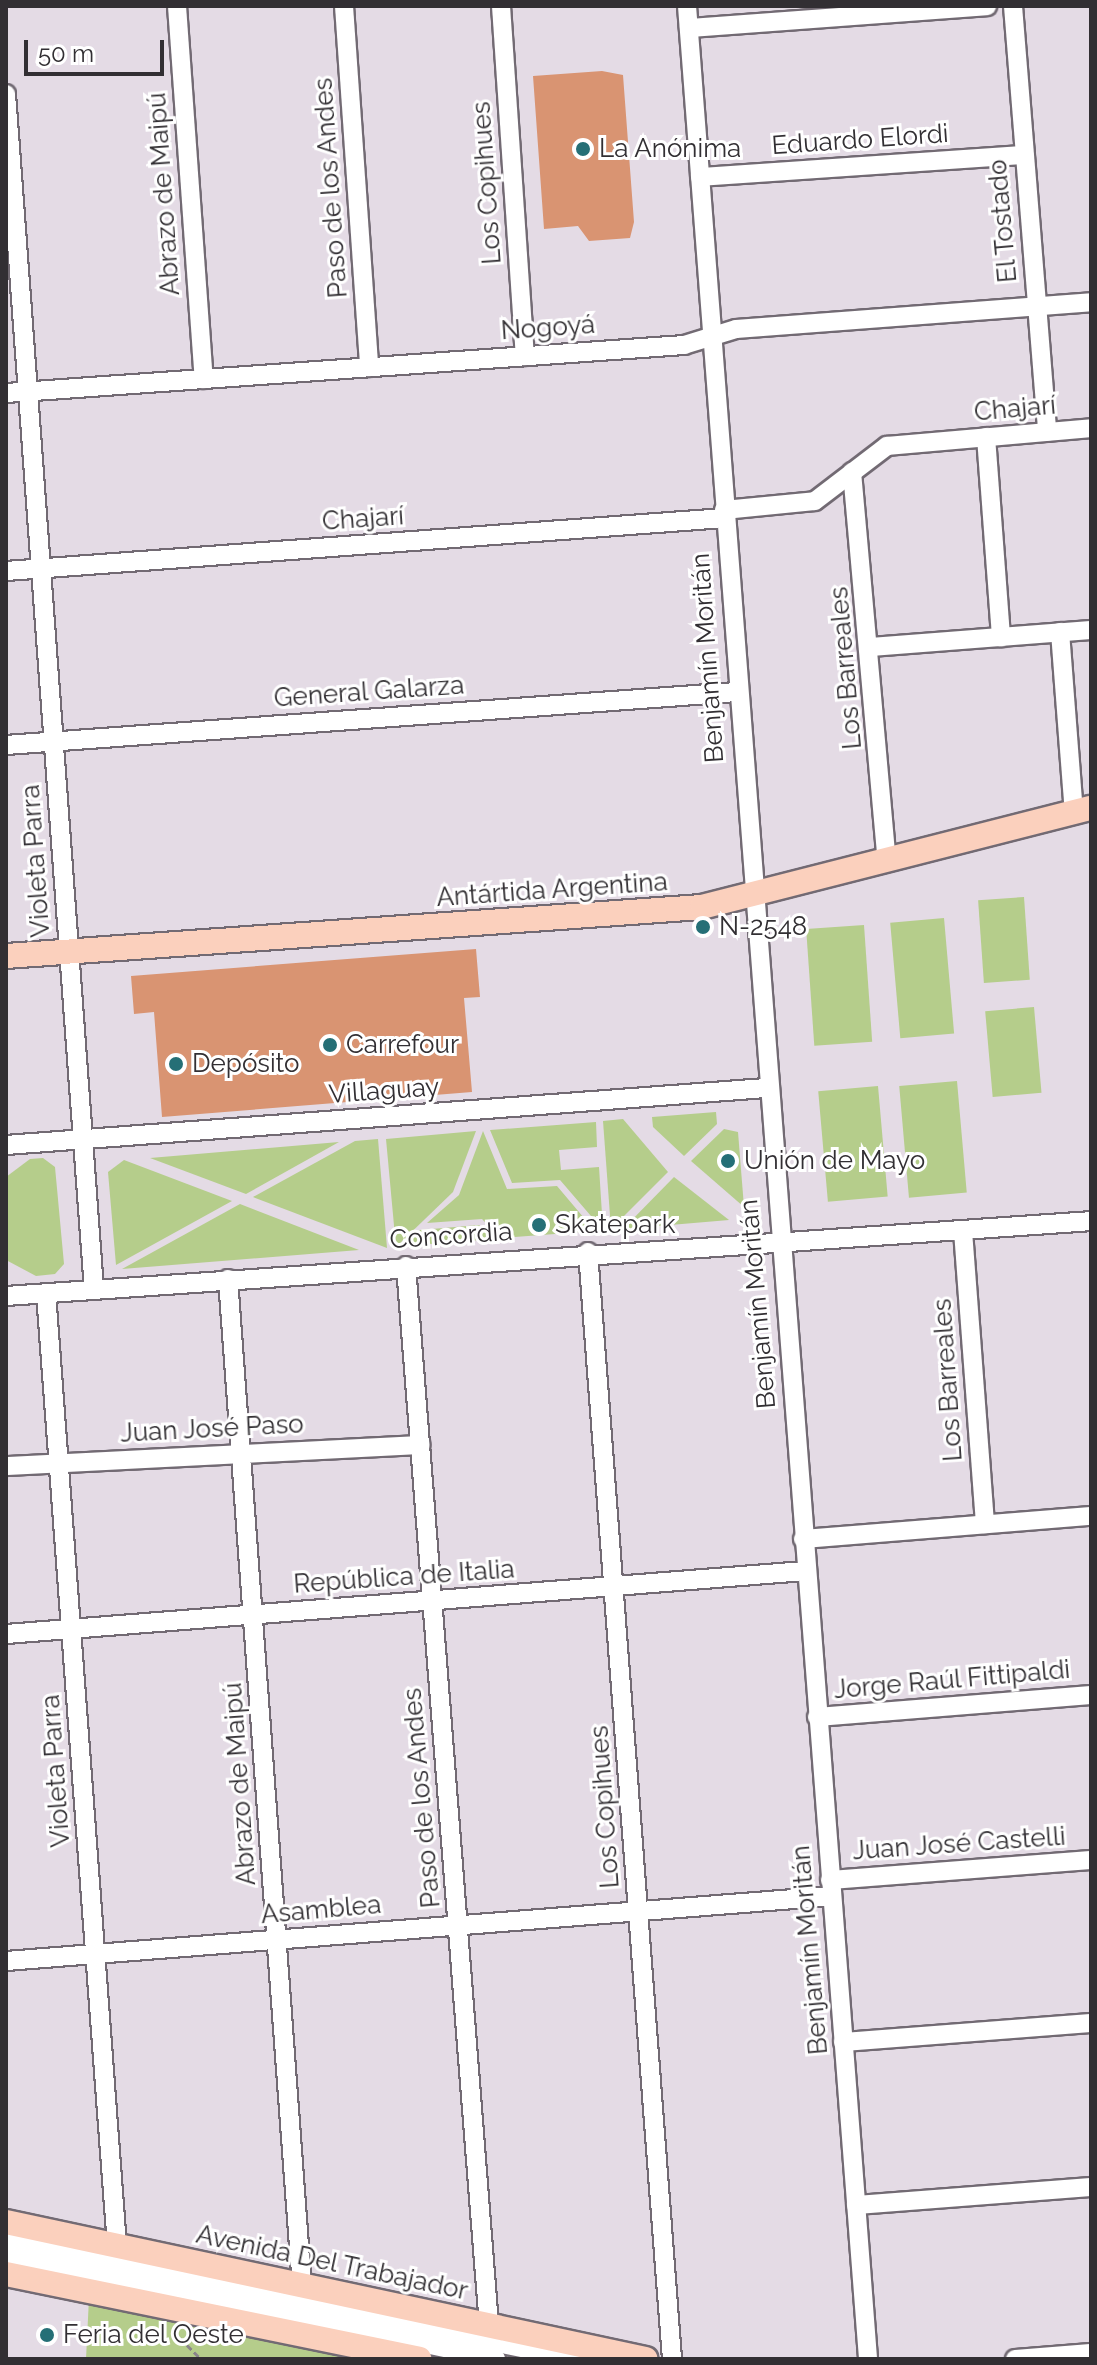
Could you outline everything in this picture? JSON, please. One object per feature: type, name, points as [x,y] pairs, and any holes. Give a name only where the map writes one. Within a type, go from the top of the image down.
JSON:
[{"type":"main road","name":"Antártida Argentina","points":[[6,956],[683,909],[751,896],[1083,811]]},
{"type":"main road","name":"Avenida Del Trabajador","points":[[6,2222],[646,2359]]},
{"type":"main road","points":[[6,2274],[419,2359]]},
{"type":"street","name":"Abrazo de Maipú","points":[[177,6],[204,379]]},
{"type":"street","name":"Paso de los Andes","points":[[344,6],[369,367]]},
{"type":"street","name":"Los Copihues","points":[[501,6],[525,356]]},
{"type":"street","name":"Benjamín Moritán","points":[[687,6],[751,896],[868,2359]]},
{"type":"street","points":[[689,28],[987,6]]},
{"type":"street","name":"El Tostado","points":[[1013,6],[1047,432]]},
{"type":"street","name":"Violeta Parra","points":[[6,94],[94,1289]]},
{"type":"street","name":"Eduardo Elordi","points":[[700,177],[1024,155]]},
{"type":"street","name":"Nogoyá","points":[[6,393],[684,345],[736,329],[1091,302]]},
{"type":"street","name":"Chajarí","points":[[6,571],[724,514],[815,501],[879,448],[1091,428]]},
{"type":"street","points":[[986,437],[1001,637]]},
{"type":"street","name":"Los Barreales","points":[[852,472],[887,861]]},
{"type":"street","points":[[870,647],[1091,630]]},
{"type":"street","points":[[1060,632],[1083,811]]},
{"type":"street","name":"General Galarza","points":[[6,745],[737,692]]},
{"type":"street","name":"Villaguay","points":[[6,1145],[766,1088]]},
{"type":"street","name":"Concordia","points":[[6,1296],[588,1252],[1091,1221]]},
{"type":"street","name":"Los Barreales","points":[[963,1231],[985,1524]]},
{"type":"street","name":"Los Copihues","points":[[588,1252],[672,2359]]},
{"type":"street","name":"Paso de los Andes","points":[[406,1266],[489,2326]]},
{"type":"street","name":"Abrazo de Maipú","points":[[228,1279],[302,2286]]},
{"type":"street","name":"Violeta Parra","points":[[46,1293],[117,2246]]},
{"type":"street","name":"Juan José Paso","points":[[6,1466],[420,1445]]},
{"type":"street","points":[[803,1539],[1091,1516]]},
{"type":"street","name":"República de Italia","points":[[6,1634],[805,1571]]},
{"type":"street","name":"Jorge Raúl Fittipaldi","points":[[817,1717],[1091,1695]]},
{"type":"street","name":"Juan José Castelli","points":[[831,1888],[1091,1860]]},
{"type":"street","name":"Asamblea","points":[[6,1961],[639,1911],[831,1888]]},
{"type":"street","points":[[843,2042],[1091,2023]]},
{"type":"street","points":[[856,2205],[1091,2187]]},
{"type":"street","points":[[6,2242],[575,2359]]},
{"type":"street","points":[[6,2255],[496,2359]]},
{"type":"street","points":[[1015,2359],[1091,2353]]},
{"type":"path","points":[[171,2330],[201,2359]]},
{"type":"green space","points":[[1024,897],[1030,980],[984,983],[978,900]]},
{"type":"green space","points":[[944,918],[954,1034],[900,1038],[890,923]]},
{"type":"green space","points":[[864,925],[872,1042],[814,1046],[806,929]]},
{"type":"green space","points":[[1034,1007],[1041,1093],[993,1097],[985,1011]]},
{"type":"green space","points":[[957,1081],[967,1193],[909,1198],[899,1086]]},
{"type":"green space","points":[[878,1086],[888,1197],[828,1202],[818,1091]]},
{"type":"green space","points":[[716,1112],[717,1124],[684,1156],[653,1127],[652,1117]]},
{"type":"green space","points":[[623,1119],[668,1172],[611,1229],[603,1121]]},
{"type":"green space","points":[[596,1122],[597,1147],[559,1150],[561,1170],[599,1167],[603,1230],[560,1180],[512,1183],[490,1130]]},
{"type":"green space","points":[[724,1129],[738,1132],[744,1207],[691,1161]]},
{"type":"green space","points":[[476,1131],[453,1192],[396,1247],[386,1139]]},
{"type":"green space","points":[[483,1131],[507,1189],[557,1186],[595,1231],[500,1238],[482,1219],[427,1223],[459,1195]]},
{"type":"green space","points":[[378,1139],[387,1248],[253,1197],[355,1141]]},
{"type":"green space","points":[[339,1142],[246,1194],[150,1158]]},
{"type":"green space","points":[[43,1158],[55,1167],[64,1264],[55,1274],[36,1276],[6,1260],[6,1177],[30,1159]]},
{"type":"green space","points":[[124,1160],[232,1201],[116,1265],[108,1172]]},
{"type":"green space","points":[[674,1177],[729,1220],[623,1229]]},
{"type":"green space","points":[[240,1204],[359,1250],[122,1269]]},
{"type":"green space","points":[[479,1225],[493,1239],[405,1246],[420,1230]]},
{"type":"green space","points":[[89,2298],[380,2359],[86,2359]]},
{"type":"building","name":"La Anónima","points":[[602,71],[623,75],[634,222],[630,238],[589,241],[578,226],[544,229],[533,76]]},
{"type":"building","name":"Carrefour","points":[[476,949],[480,997],[464,998],[472,1092],[162,1117],[154,1012],[134,1014],[131,976]]},
{"type":"place","name":"La Anónima","points":[[583,149]]},
{"type":"place","name":"N-2548","points":[[703,927]]},
{"type":"place","name":"Carrefour","points":[[330,1045]]},
{"type":"place","name":"Depósito","points":[[176,1064]]},
{"type":"place","name":"Unión de Mayo","points":[[728,1161]]},
{"type":"place","name":"Skatepark","points":[[539,1225]]},
{"type":"place","name":"Feria del Oeste","points":[[47,2335]]}]
